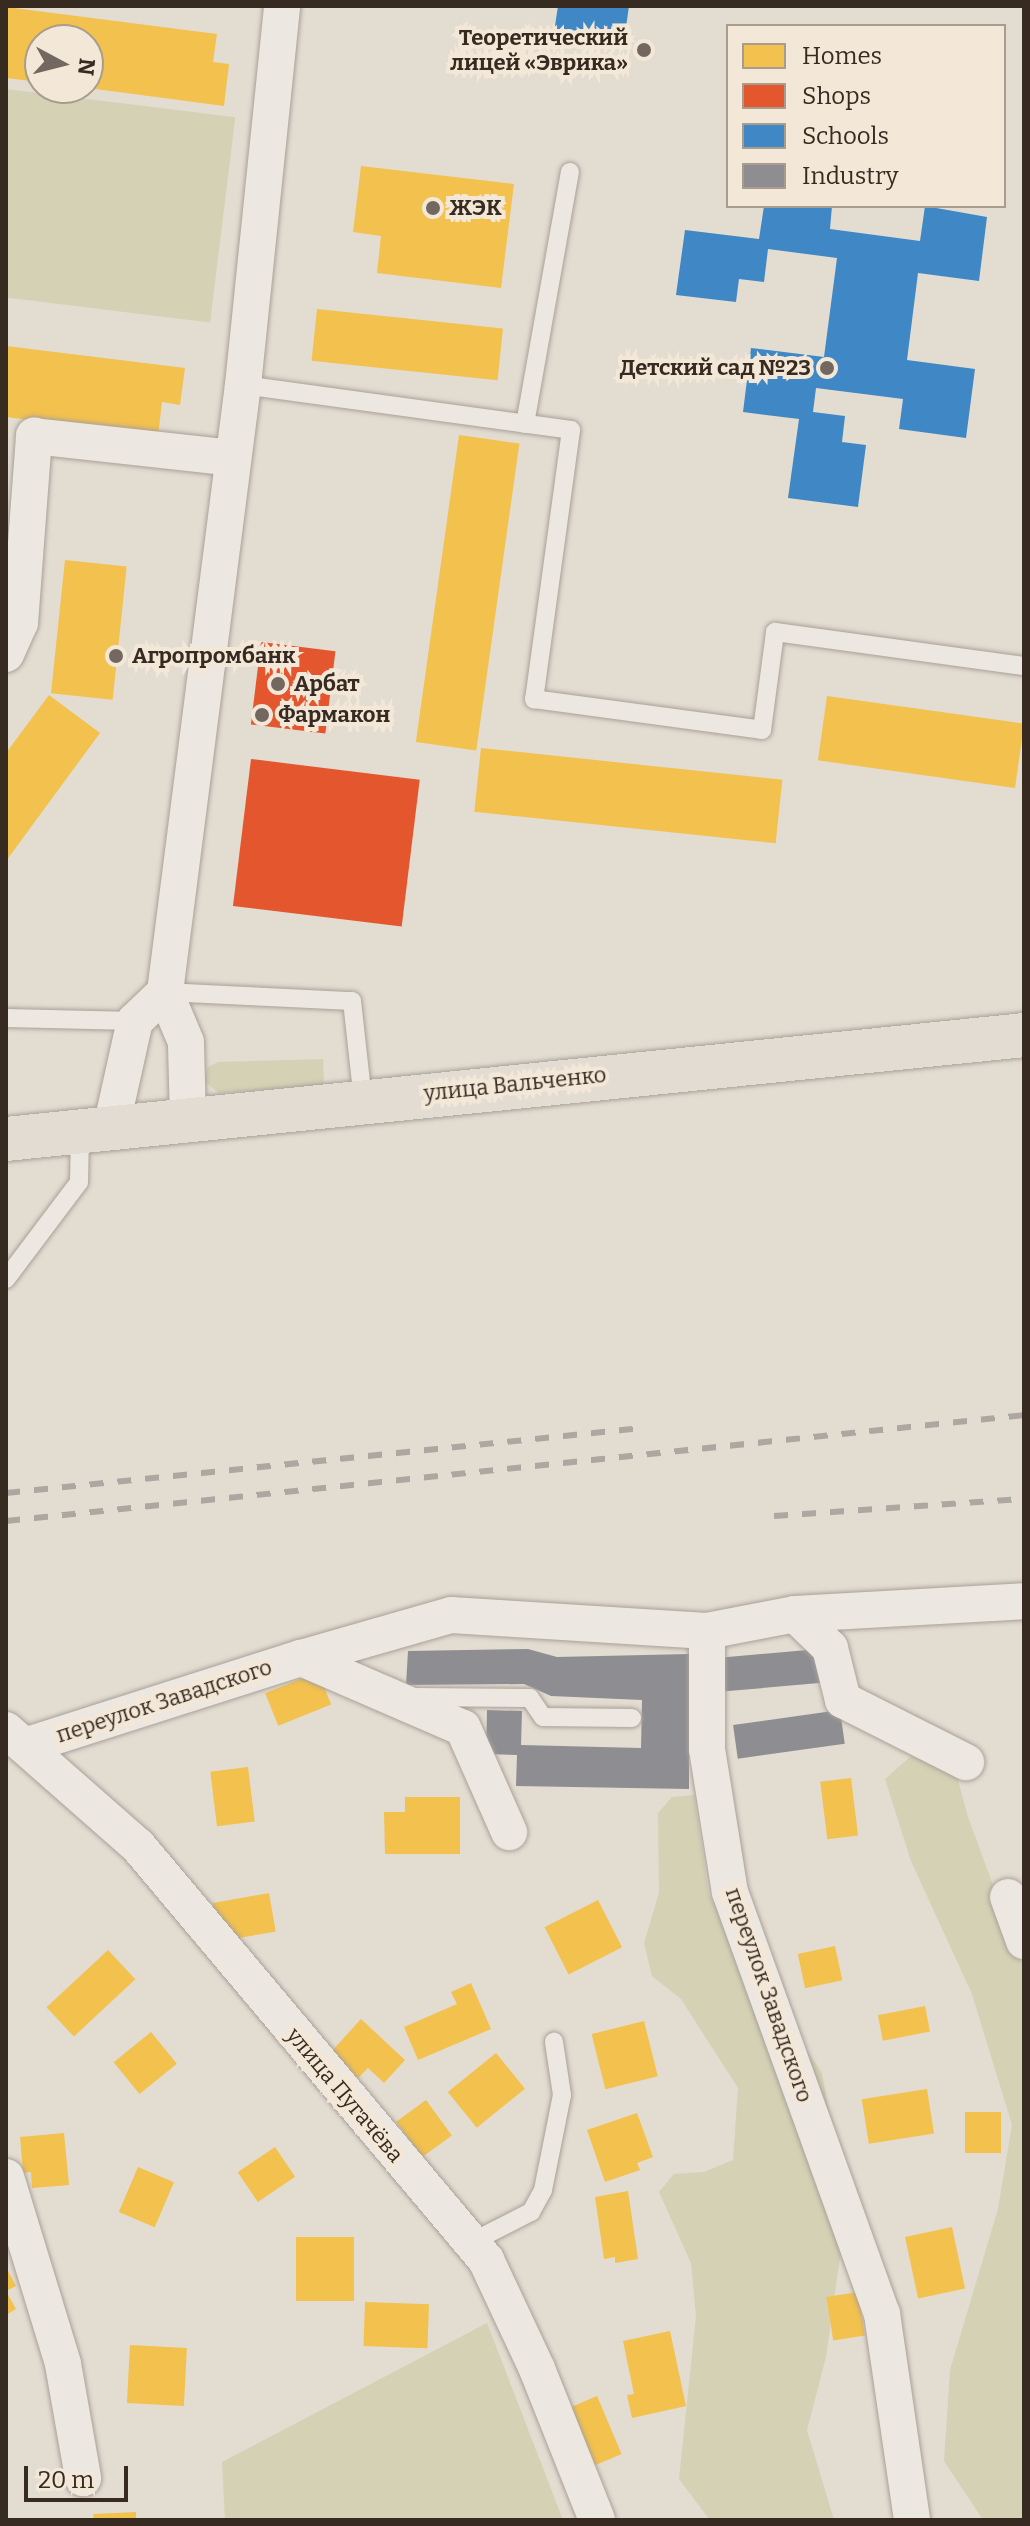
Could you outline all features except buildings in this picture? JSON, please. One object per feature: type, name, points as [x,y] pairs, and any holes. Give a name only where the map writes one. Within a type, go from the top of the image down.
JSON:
[{"type":"main road","name":"улица Вальченко","points":[[6,1139],[96,1132],[363,1100],[1024,1035]]},
{"type":"street","points":[[188,1121],[186,1042],[165,992],[243,385],[282,6]]},
{"type":"street","points":[[6,654],[20,623],[34,436],[233,458]]},
{"type":"street","points":[[96,1132],[135,1021],[165,992]]},
{"type":"street","points":[[707,1631],[795,1614],[1024,1601]]},
{"type":"street","points":[[795,1614],[830,1648],[843,1700],[966,1762]]},
{"type":"street","name":"переулок Завадского","points":[[17,1737],[451,1615],[707,1631],[707,1749],[730,1892],[882,2314],[912,2519]]},
{"type":"street","name":"переулок Завадского","points":[[301,1658],[463,1728],[509,1832]]},
{"type":"street","name":"улица Пугачёва","points":[[17,1737],[138,1846],[486,2260],[537,2369],[597,2520]]},
{"type":"street","points":[[1008,1897],[1024,1941]]},
{"type":"street","points":[[6,2177],[63,2364],[83,2478]]},
{"type":"lane","points":[[525,424],[570,172]]},
{"type":"lane","points":[[243,385],[571,430],[534,699],[762,730],[775,632],[1024,666]]},
{"type":"lane","points":[[165,992],[352,1001],[363,1100]]},
{"type":"lane","points":[[6,1018],[135,1021]]},
{"type":"lane","points":[[6,1279],[79,1182],[96,1132]]},
{"type":"lane","points":[[391,1696],[530,1698],[543,1717],[632,1718]]},
{"type":"lane","points":[[486,2260],[476,2240],[531,2212],[543,2190],[562,2095],[554,2042]]},
{"type":"shaded area","points":[[6,89],[24,91],[24,104],[104,104],[104,101],[235,117],[210,323],[6,298]]},
{"type":"shaded area","points":[[323,1059],[324,1085],[219,1093],[204,1081],[208,1067],[218,1062]]},
{"type":"shaded area","points":[[911,1756],[955,1769],[968,1817],[1024,1969],[1024,2520],[983,2520],[944,2461],[950,2370],[998,2209],[1012,2125],[972,1994],[911,1861],[885,1779]]},
{"type":"shaded area","points":[[694,1795],[709,1895],[727,1931],[822,2073],[834,2137],[841,2250],[826,2357],[807,2430],[834,2520],[710,2520],[679,2479],[696,2316],[691,2263],[659,2192],[674,2174],[704,2172],[733,2160],[738,2088],[681,1999],[652,1976],[644,1943],[659,1893],[658,1813],[672,1797]]},
{"type":"shaded area","points":[[487,2323],[563,2520],[225,2520],[222,2462]]},
{"type":"railway","points":[[6,1521],[1024,1415]]},
{"type":"railway","points":[[6,1493],[642,1428]]},
{"type":"railway","points":[[774,1516],[1024,1499]]},
{"type":"place","name":"Теоретический лицей «Эврика»","points":[[644,50]]},
{"type":"place","name":"ЖЭК","points":[[433,208]]},
{"type":"place","name":"Детский сад №23","points":[[827,368]]},
{"type":"place","name":"Агропромбанк","points":[[116,656]]},
{"type":"place","name":"Арбат","points":[[278,684]]},
{"type":"place","name":"Фармакон","points":[[262,715]]}]
